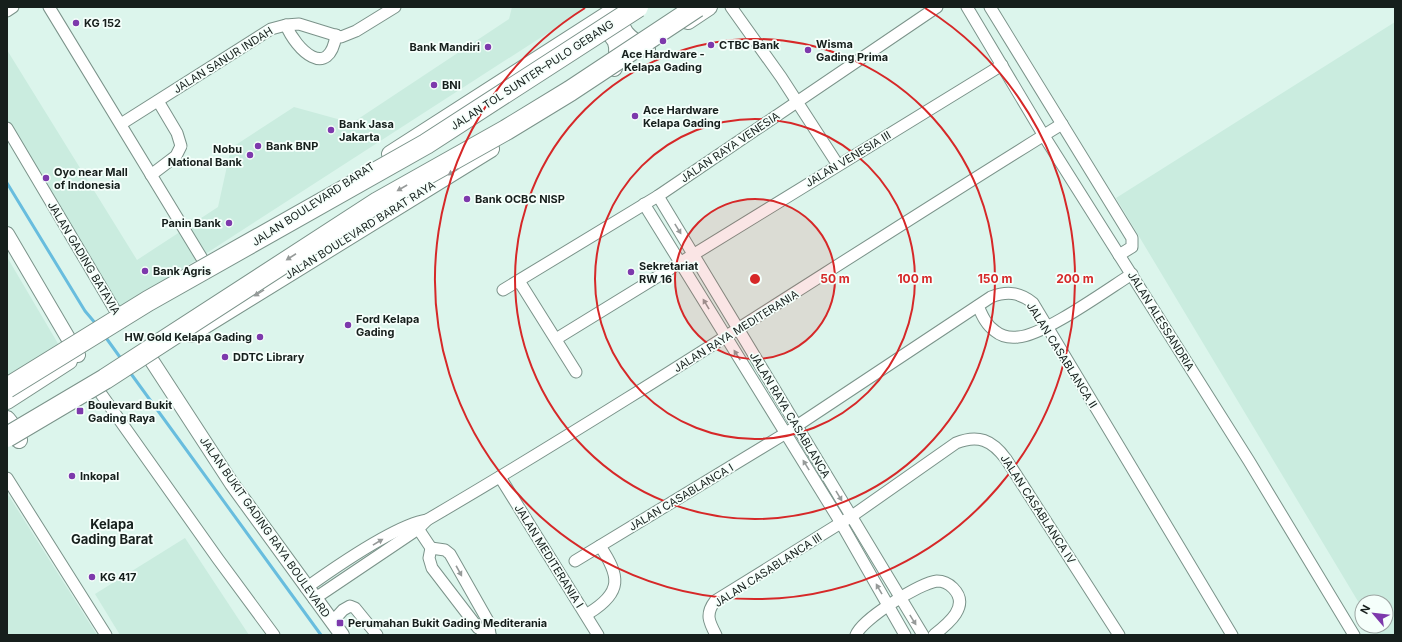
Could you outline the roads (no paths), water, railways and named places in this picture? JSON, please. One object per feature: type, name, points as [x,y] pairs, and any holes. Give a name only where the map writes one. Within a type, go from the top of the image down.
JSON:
[{"type":"highway","name":"JALAN TOL SUNTER–PULO GEBANG","points":[[7,388],[148,302],[426,144],[638,7]]},
{"type":"highway","points":[[11,441],[378,202],[544,106],[697,7]]},
{"type":"main road","name":"JALAN BOULEVARD BARAT","points":[[7,401],[619,7]]},
{"type":"main road","points":[[619,7],[620,25],[633,41],[647,49]]},
{"type":"main road","name":"JALAN BOULEVARD BARAT RAYA","points":[[11,441],[105,387],[148,359],[232,310],[356,233],[613,71],[709,7]]},
{"type":"main road","points":[[591,25],[606,30],[617,44],[618,53],[613,71]]},
{"type":"main road","points":[[7,419],[16,429],[11,441]]},
{"type":"street","points":[[7,11],[13,7]]},
{"type":"street","points":[[49,7],[209,270]]},
{"type":"street","points":[[731,7],[781,77],[838,165]]},
{"type":"street","name":"JALAN RAYA VENESIA","points":[[503,290],[658,196],[796,100],[937,7]]},
{"type":"street","name":"JALAN ALESSANDRIA","points":[[967,7],[1044,136],[1249,461],[1354,635]]},
{"type":"street","points":[[990,7],[1132,238],[1132,247],[1119,255]]},
{"type":"street","name":"JALAN SANUR INDAH","points":[[121,124],[271,29],[286,25],[299,24],[341,37],[347,35],[389,9]]},
{"type":"street","points":[[286,25],[292,39],[302,51],[316,58],[324,58],[330,54],[334,47],[336,35]]},
{"type":"street","name":"JALAN VENESIA III","points":[[556,339],[680,261],[1002,64]]},
{"type":"street","points":[[151,175],[176,156],[181,146],[177,133],[158,101]]},
{"type":"street","name":"JALAN RAYA MEDITERANIA","points":[[310,593],[364,550],[416,526],[500,476],[739,330],[1062,124]]},
{"type":"street","name":"JALAN GADING BATAVIA","points":[[7,128],[119,329]]},
{"type":"street","name":"JALAN RAYA CASABLANCA","points":[[658,196],[923,635]]},
{"type":"street","name":"JALAN RAYA CASABLANCA","points":[[644,204],[841,523],[905,635]]},
{"type":"street","points":[[7,234],[82,353]]},
{"type":"street","points":[[978,306],[986,323],[996,332],[1001,335],[1019,337],[1046,327],[1132,274]]},
{"type":"street","points":[[520,281],[576,372]]},
{"type":"street","name":"JALAN CASABLANCA II","points":[[786,433],[978,306],[1000,293],[1009,292],[1018,294],[1033,303],[1232,635]]},
{"type":"street","name":"JALAN BUKIT GADING RAYA BOULEVARD","points":[[148,359],[220,465],[310,593],[342,635]]},
{"type":"street","points":[[105,387],[218,559],[274,635]]},
{"type":"street","name":"JALAN CASABLANCA I","points":[[575,561],[786,433]]},
{"type":"street","name":"JALAN CASABLANCA IV","points":[[852,516],[956,443],[966,439],[976,438],[985,440],[1000,451],[1006,459],[1119,635]]},
{"type":"street","name":"JALAN MEDITERANIA I","points":[[500,476],[598,635]]},
{"type":"street","points":[[7,478],[106,635]]},
{"type":"street","name":"JALAN CASABLANCA III","points":[[716,635],[708,616],[710,607],[715,601],[852,516]]},
{"type":"street","points":[[416,526],[431,548],[429,558],[432,568],[478,628],[490,635]]},
{"type":"street","name":"JALAN RAYA MEDITERANIA","points":[[310,593],[370,560],[416,526]]},
{"type":"street","points":[[589,612],[609,598],[616,582],[614,569],[600,546]]},
{"type":"street","points":[[431,548],[445,550],[450,554],[488,621],[490,635]]},
{"type":"street","points":[[364,550],[370,560]]},
{"type":"street","points":[[856,635],[865,622],[889,605],[900,598],[937,581],[947,583],[953,588],[960,603],[951,622],[934,635]]},
{"type":"street","points":[[332,622],[343,610],[350,606],[355,608],[377,635]]},
{"type":"waterway","points":[[7,183],[85,311],[96,324]]},
{"type":"waterway","points":[[104,335],[122,360]]},
{"type":"waterway","points":[[129,371],[321,635]]},
{"type":"place","name":"KG 152","points":[[76,23]]},
{"type":"place","name":"Ace Hardware - Kelapa Gading","points":[[663,41]]},
{"type":"place","name":"CTBC Bank","points":[[711,45]]},
{"type":"place","name":"Bank Mandiri","points":[[488,47]]},
{"type":"place","name":"Wisma Gading Prima","points":[[808,50]]},
{"type":"place","name":"BNI","points":[[434,85]]},
{"type":"place","name":"Ace Hardware Kelapa Gading","points":[[635,116]]},
{"type":"place","name":"Bank Jasa Jakarta","points":[[331,130]]},
{"type":"place","name":"Bank BNP","points":[[258,146]]},
{"type":"place","name":"Nobu National Bank","points":[[250,155]]},
{"type":"place","name":"Oyo near Mall of Indonesia","points":[[46,178]]},
{"type":"place","name":"Bank OCBC NISP","points":[[467,199]]},
{"type":"place","name":"Panin Bank","points":[[229,223]]},
{"type":"place","name":"Bank Agris","points":[[145,271]]},
{"type":"place","name":"Sekretariat RW 16","points":[[631,272]]},
{"type":"place","name":"Ford Kelapa Gading","points":[[348,325]]},
{"type":"place","name":"HW Gold Kelapa Gading","points":[[260,337]]},
{"type":"place","name":"DDTC Library","points":[[225,357]]},
{"type":"place","name":"Boulevard Bukit Gading Raya","points":[[80,411]]},
{"type":"place","name":"Inkopal","points":[[72,476]]},
{"type":"place","name":"KG 417","points":[[92,577]]},
{"type":"place","name":"Perumahan Bukit Gading Mediterania","points":[[340,623]]},
{"type":"district","name":"Kelapa Gading Barat","points":[[112,532]]}]
